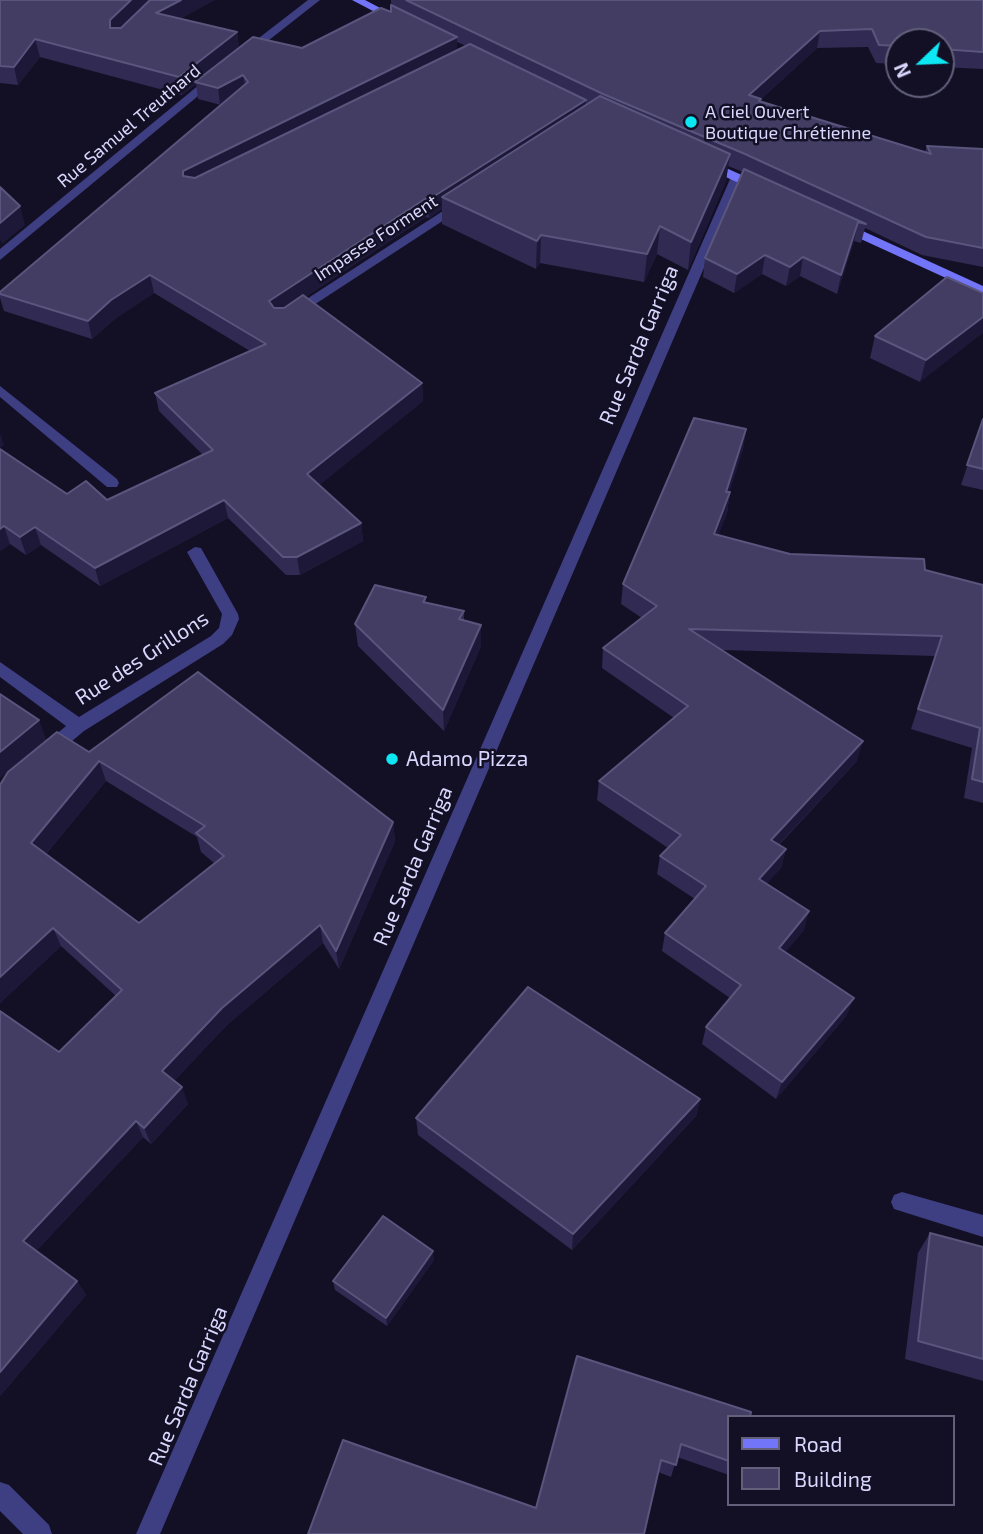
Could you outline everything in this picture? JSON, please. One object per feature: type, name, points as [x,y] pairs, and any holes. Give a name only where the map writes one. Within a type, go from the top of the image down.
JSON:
[{"type":"main road","points":[[357,0],[409,26]]},
{"type":"main road","points":[[699,160],[774,194]]},
{"type":"main road","points":[[835,223],[983,291]]},
{"type":"street","points":[[239,58],[315,0]]},
{"type":"street","name":"Rue Samuel Treuthard","points":[[0,256],[229,66]]},
{"type":"street","name":"Rue Sarda Garriga","points":[[148,1534],[737,177]]},
{"type":"street","name":"Impasse Forment","points":[[281,320],[468,199]]},
{"type":"street","points":[[0,390],[112,483]]},
{"type":"street","name":"Rue des Grillons","points":[[38,760],[78,726],[217,640],[226,631],[231,619],[230,614],[195,552]]},
{"type":"street","name":"Rue des Grillons","points":[[0,668],[78,726]]},
{"type":"street","points":[[902,1202],[983,1226]]},
{"type":"street","points":[[0,1494],[40,1534]]},
{"type":"building","points":[[0,0],[131,0],[110,20],[110,28],[121,28],[150,0],[181,0],[156,13],[237,32],[179,77],[35,39],[14,67],[0,66]]},
{"type":"building","points":[[406,0],[983,0],[983,52],[955,50],[955,28],[885,28],[885,45],[879,45],[872,29],[820,31],[749,95],[761,99],[759,101],[931,154],[927,146],[983,149],[983,248],[926,237],[745,154],[603,94]]},
{"type":"building","points":[[391,5],[457,37],[183,171],[183,176],[195,178],[470,44],[586,100],[428,200],[425,199],[269,301],[274,308],[284,308],[303,295],[422,383],[307,474],[361,523],[297,557],[283,557],[224,500],[95,568],[35,527],[20,537],[4,526],[0,529],[0,449],[67,494],[86,481],[107,500],[213,450],[155,393],[266,344],[150,275],[111,300],[88,321],[0,292],[248,82],[243,75],[218,88],[195,82],[253,37],[302,48],[381,8],[391,12]]},
{"type":"building","points":[[600,96],[730,154],[691,242],[660,226],[647,254],[541,235],[537,241],[442,197]]},
{"type":"building","points":[[744,169],[866,224],[858,222],[841,275],[803,257],[790,267],[765,255],[737,274],[705,258]]},
{"type":"building","points":[[0,187],[20,206],[0,223]]},
{"type":"building","points":[[947,277],[983,293],[983,317],[926,360],[875,336]]},
{"type":"building","points":[[694,418],[746,429],[726,492],[730,492],[714,534],[790,554],[924,559],[925,570],[983,585],[983,782],[972,779],[980,728],[918,709],[942,636],[689,629],[863,741],[771,840],[786,849],[759,879],[809,911],[779,948],[854,998],[782,1082],[706,1027],[741,985],[665,933],[706,886],[660,856],[681,835],[599,781],[688,706],[603,648],[657,606],[623,584]]},
{"type":"building","points":[[983,419],[983,469],[967,465]]},
{"type":"building","points":[[375,585],[426,597],[423,602],[464,611],[459,619],[481,625],[443,710],[355,624]]},
{"type":"building","points":[[198,672],[393,822],[336,951],[320,925],[222,1008],[162,1071],[182,1087],[144,1128],[136,1121],[23,1241],[77,1281],[0,1372],[0,1011],[59,1052],[122,990],[53,928],[0,977],[0,785],[8,772],[57,732],[89,752]],"holes":[[[99,761],[205,826],[196,833],[224,856],[139,923],[31,843]]]},
{"type":"building","points":[[0,694],[39,720],[0,752]]},
{"type":"building","points":[[528,987],[700,1099],[573,1234],[416,1118]]},
{"type":"building","points":[[383,1216],[433,1251],[386,1318],[333,1281]]},
{"type":"building","points":[[930,1233],[983,1247],[983,1359],[918,1341]]},
{"type":"building","points":[[577,1356],[751,1412],[750,1415],[727,1415],[727,1460],[681,1444],[676,1465],[661,1460],[644,1534],[308,1534],[343,1440],[536,1508]]},
{"type":"place","name":"A Ciel Ouvert Boutique Chrétienne","points":[[691,122]]},
{"type":"place","name":"Adamo Pizza","points":[[392,759]]}]
